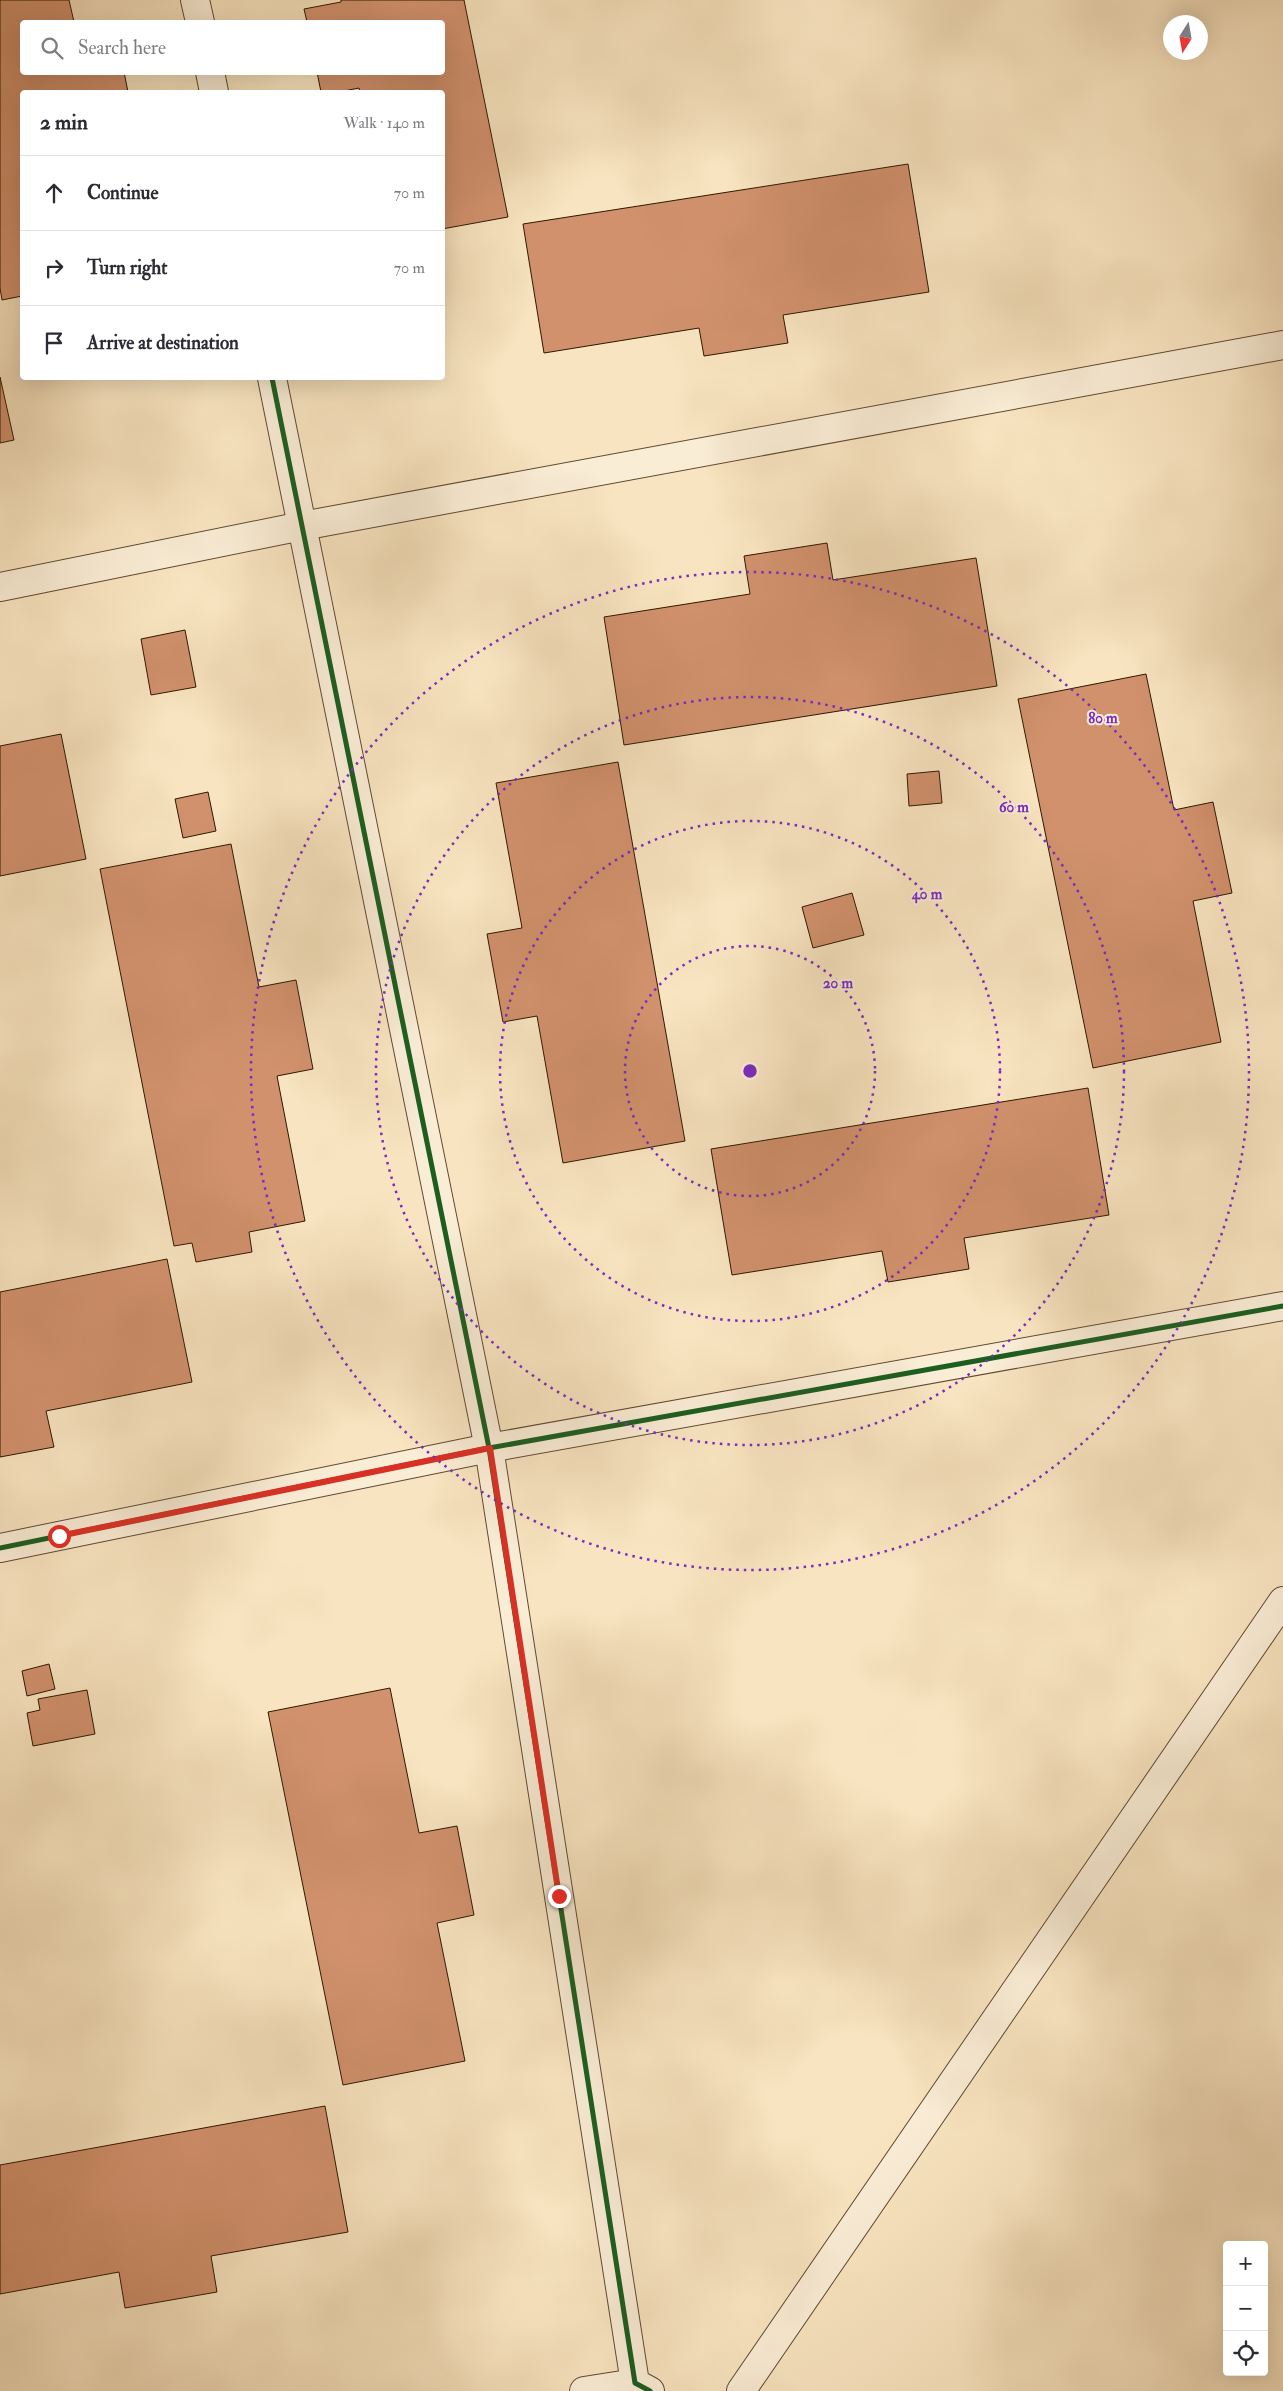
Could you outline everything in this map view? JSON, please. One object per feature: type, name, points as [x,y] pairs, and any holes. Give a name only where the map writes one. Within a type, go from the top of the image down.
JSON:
[{"type":"street","points":[[195,0],[200,20]]},
{"type":"street","points":[[211,75],[214,90]]},
{"type":"street","points":[[0,587],[302,526],[1283,345]]},
{"type":"street","points":[[272,380],[490,1448],[638,2388],[584,2391]]},
{"type":"street","points":[[0,1548],[490,1448],[1283,1306]]},
{"type":"street","points":[[741,2391],[1283,1601]]},
{"type":"building","points":[[0,0],[69,0],[74,20],[20,20],[20,75],[125,75],[128,90],[20,90],[20,296],[2,300],[0,288]]},
{"type":"building","points":[[341,0],[464,0],[508,217],[445,228],[445,90],[360,90],[359,88],[321,90],[318,75],[445,75],[445,20],[307,20],[304,9],[341,2]]},
{"type":"building","points":[[908,164],[929,292],[783,315],[788,343],[704,356],[699,328],[544,353],[523,224]]},
{"type":"building","points":[[0,377],[14,440],[0,443]]},
{"type":"building","points":[[827,543],[833,580],[976,558],[997,686],[624,745],[604,617],[750,594],[744,556]]},
{"type":"building","points":[[185,630],[196,687],[151,695],[141,639]]},
{"type":"building","points":[[1146,674],[1174,810],[1213,802],[1232,893],[1193,901],[1221,1042],[1093,1068],[1018,699]]},
{"type":"building","points":[[61,734],[86,859],[0,876],[0,746]]},
{"type":"building","points":[[618,762],[685,1141],[563,1163],[537,1016],[503,1022],[487,934],[522,928],[496,783]]},
{"type":"building","points":[[939,771],[942,803],[909,806],[907,774]]},
{"type":"building","points":[[208,792],[216,831],[183,838],[175,799]]},
{"type":"building","points":[[231,844],[259,987],[296,980],[313,1069],[277,1076],[305,1221],[249,1232],[252,1252],[196,1262],[192,1243],[174,1246],[100,869]]},
{"type":"building","points":[[852,893],[864,935],[813,948],[802,907]]},
{"type":"building","points":[[1088,1088],[1109,1215],[964,1238],[969,1269],[888,1282],[882,1251],[732,1275],[711,1149]]},
{"type":"building","points":[[167,1259],[192,1382],[46,1411],[54,1447],[0,1457],[0,1292]]},
{"type":"building","points":[[49,1664],[55,1689],[27,1696],[22,1671]]},
{"type":"building","points":[[390,1688],[419,1833],[457,1826],[474,1915],[437,1923],[465,2061],[343,2085],[268,1712]]},
{"type":"building","points":[[87,1690],[95,1734],[33,1746],[27,1713],[40,1710],[38,1699]]},
{"type":"building","points":[[325,2106],[348,2232],[211,2256],[217,2292],[125,2308],[119,2272],[0,2294],[0,2165]]},
{"type":"cycle path","points":[[272,380],[489,1448],[1283,1306]]},
{"type":"cycle path","points":[[0,1548],[489,1448],[635,2383],[650,2391]]},
{"type":"route","points":[[59,1536],[490,1448],[559,1896]]}]
